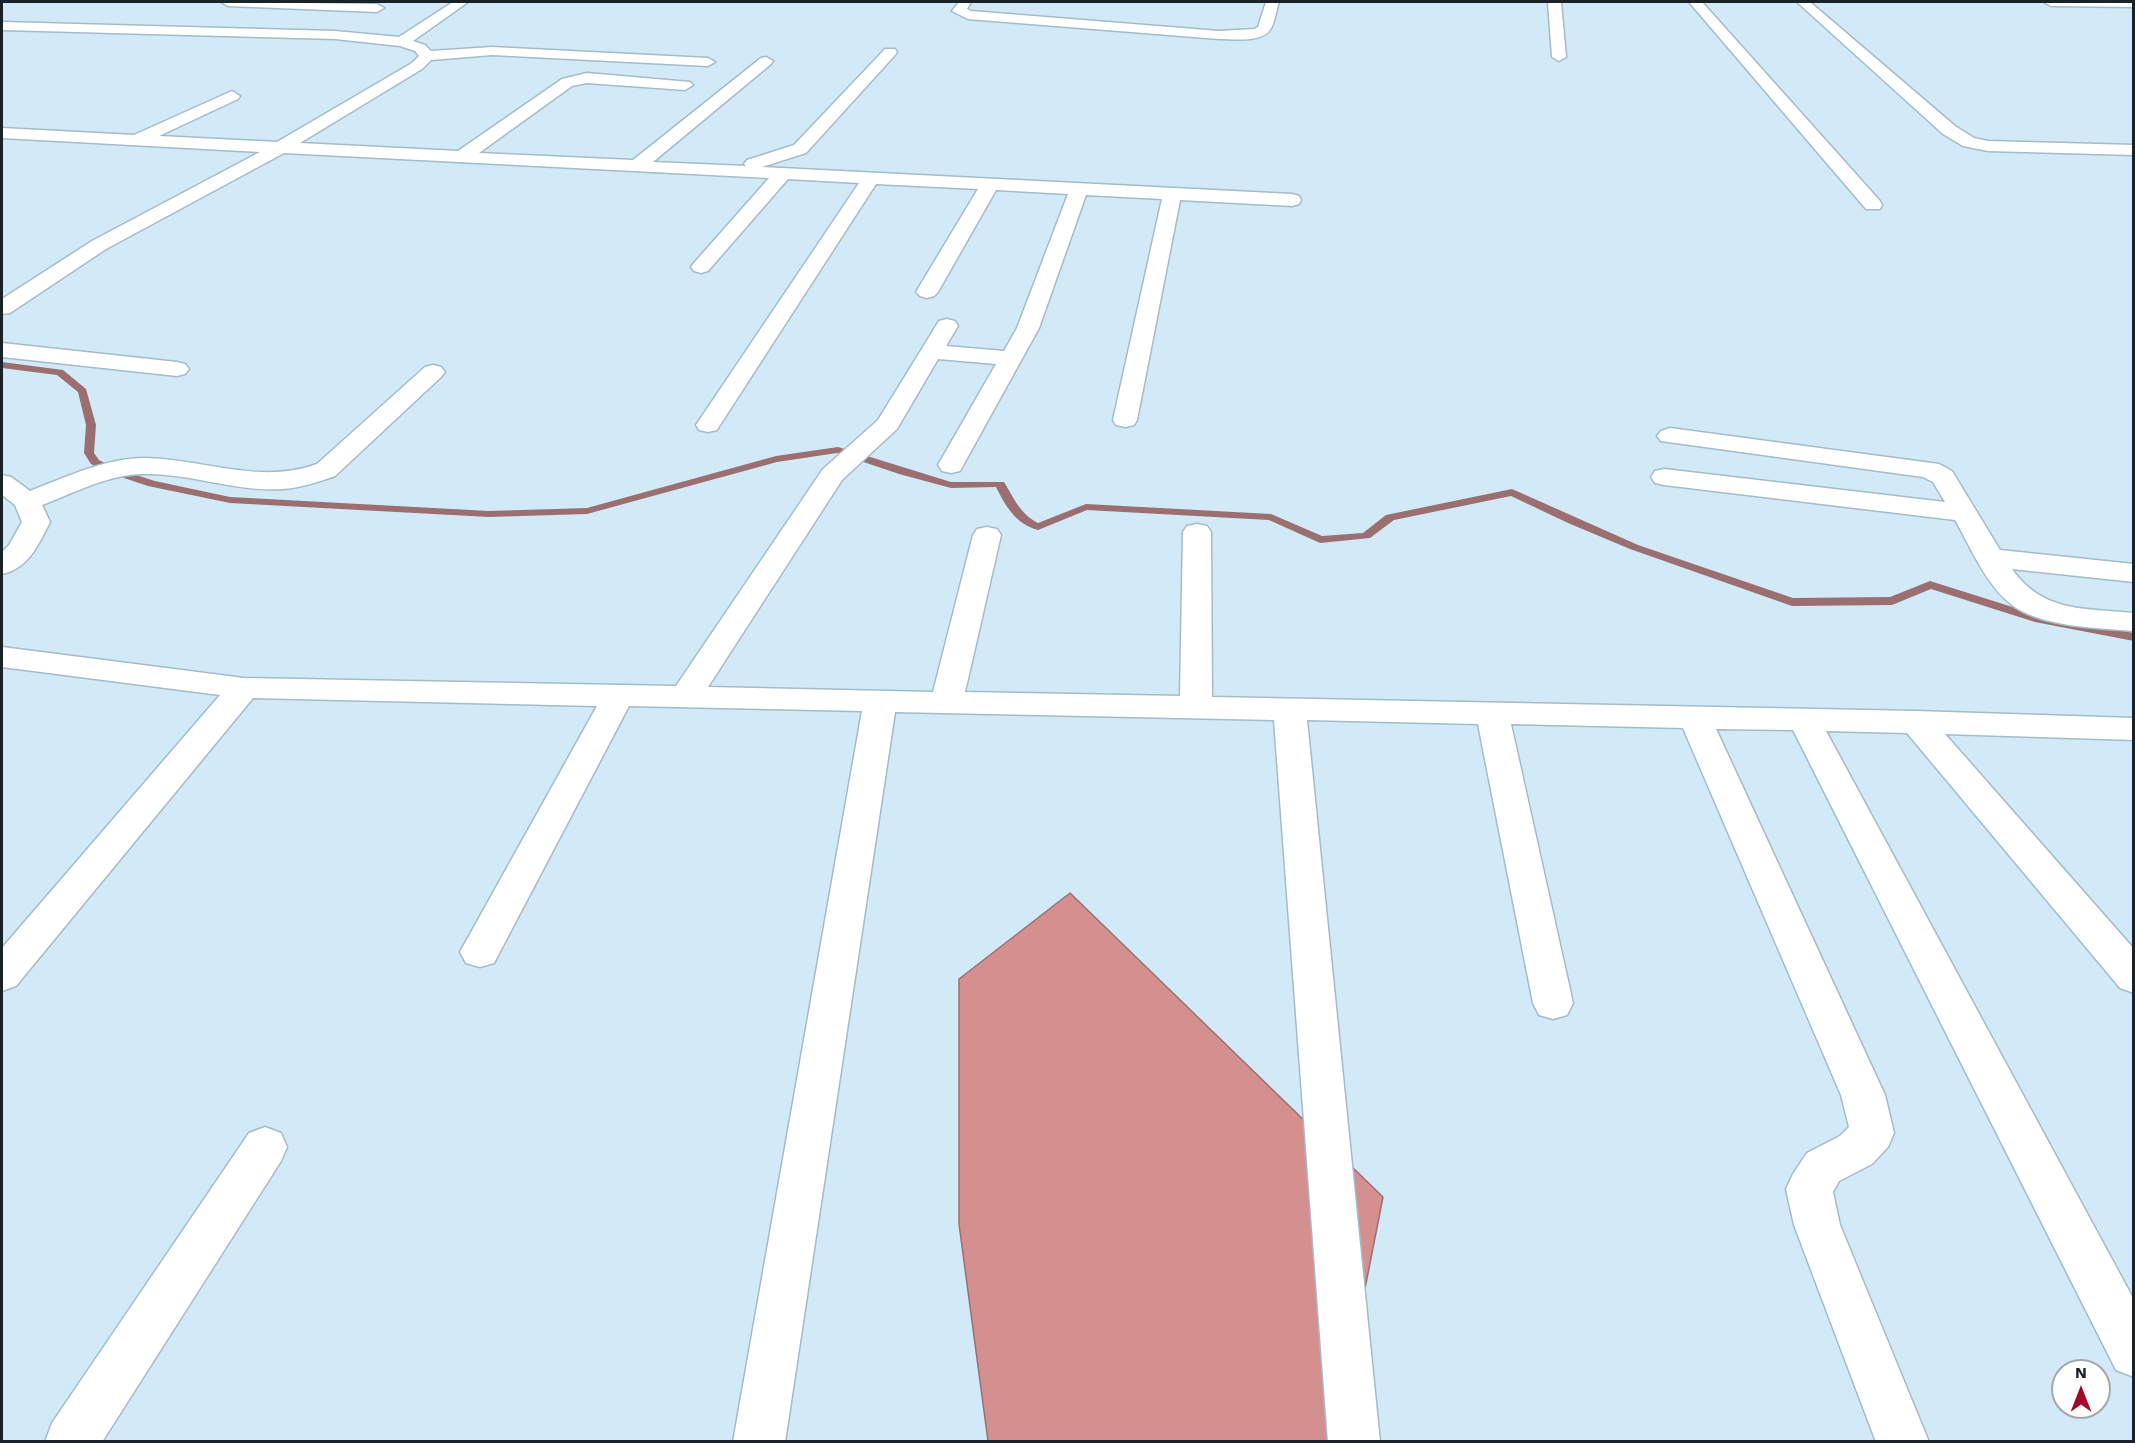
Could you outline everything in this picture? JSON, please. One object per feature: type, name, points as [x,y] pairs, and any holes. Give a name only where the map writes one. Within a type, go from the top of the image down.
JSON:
[{"type":"street","points":[[228,2],[383,5]]},
{"type":"street","points":[[402,42],[462,2]]},
{"type":"street","points":[[954,2],[964,2],[959,11],[968,15],[1219,35],[1244,35],[1258,33],[1264,29],[1272,2]]},
{"type":"street","points":[[1554,2],[1559,57]]},
{"type":"street","points":[[1695,2],[1873,205]]},
{"type":"street","points":[[1803,2],[1948,130],[1969,142],[1988,146],[2133,150]]},
{"type":"street","points":[[2051,2],[2133,3]]},
{"type":"street","points":[[334,35],[383,5]]},
{"type":"street","points":[[2,26],[334,35],[402,42],[420,48],[427,56]]},
{"type":"street","points":[[24,40],[57,27]]},
{"type":"street","points":[[2,308],[99,245],[278,149],[417,66],[427,56],[492,51],[708,62]]},
{"type":"street","points":[[729,171],[800,149],[890,52]]},
{"type":"street","points":[[637,166],[766,61]]},
{"type":"street","points":[[463,156],[574,79],[685,85]]},
{"type":"street","points":[[136,140],[232,96]]},
{"type":"street","points":[[2,133],[1292,200]]},
{"type":"street","points":[[701,267],[783,174]]},
{"type":"street","points":[[708,425],[871,178]]},
{"type":"street","points":[[927,292],[990,184]]},
{"type":"street","points":[[951,465],[1028,328],[1079,189]]},
{"type":"street","points":[[1125,420],[1172,194]]},
{"type":"street","points":[[685,697],[832,475],[888,424],[947,326]]},
{"type":"street","points":[[2,350],[177,369]]},
{"type":"street","points":[[931,352],[1011,358]]},
{"type":"street","points":[[27,501],[118,470],[161,466],[271,482],[292,482],[310,478],[326,470],[433,372]]},
{"type":"street","points":[[1670,436],[1930,470],[1942,477],[2009,585],[2022,600],[2048,610],[2080,617],[2133,622]]},
{"type":"street","points":[[1664,477],[1965,513]]},
{"type":"street","points":[[2,483],[27,501],[36,522],[8,555]]},
{"type":"street","points":[[1196,708],[1197,532]]},
{"type":"street","points":[[946,703],[987,535]]},
{"type":"street","points":[[1992,558],[2133,573]]},
{"type":"street","points":[[2,657],[244,688],[1916,722],[2133,729]]},
{"type":"street","points":[[2,975],[244,688]]},
{"type":"street","points":[[480,952],[618,696]]},
{"type":"street","points":[[759,1442],[880,701]]},
{"type":"street","points":[[1290,710],[1354,1442]]},
{"type":"street","points":[[1492,714],[1553,1003]]},
{"type":"street","points":[[1695,718],[1863,1095],[1872,1133],[1856,1150],[1823,1167],[1809,1190],[1817,1225],[1903,1442]]},
{"type":"street","points":[[1804,720],[2133,1352]]},
{"type":"street","points":[[1916,722],[2133,977]]},
{"type":"street","points":[[71,1442],[265,1147]]},
{"type":"shaded area","points":[[1070,893],[1383,1197],[1335,1441],[988,1441],[959,1224],[959,979]]},
{"type":"waterway","points":[[2,365],[60,372],[83,391],[91,425],[89,453],[95,462],[110,470],[152,484],[230,500],[489,514],[587,511],[776,459],[838,450],[951,485],[1000,484],[1010,504],[1019,515],[1038,527],[1086,507],[1271,517],[1320,540],[1366,536],[1390,517],[1512,492],[1634,547],[1792,602],[1892,601],[1930,585],[2039,619],[2134,637]]}]
